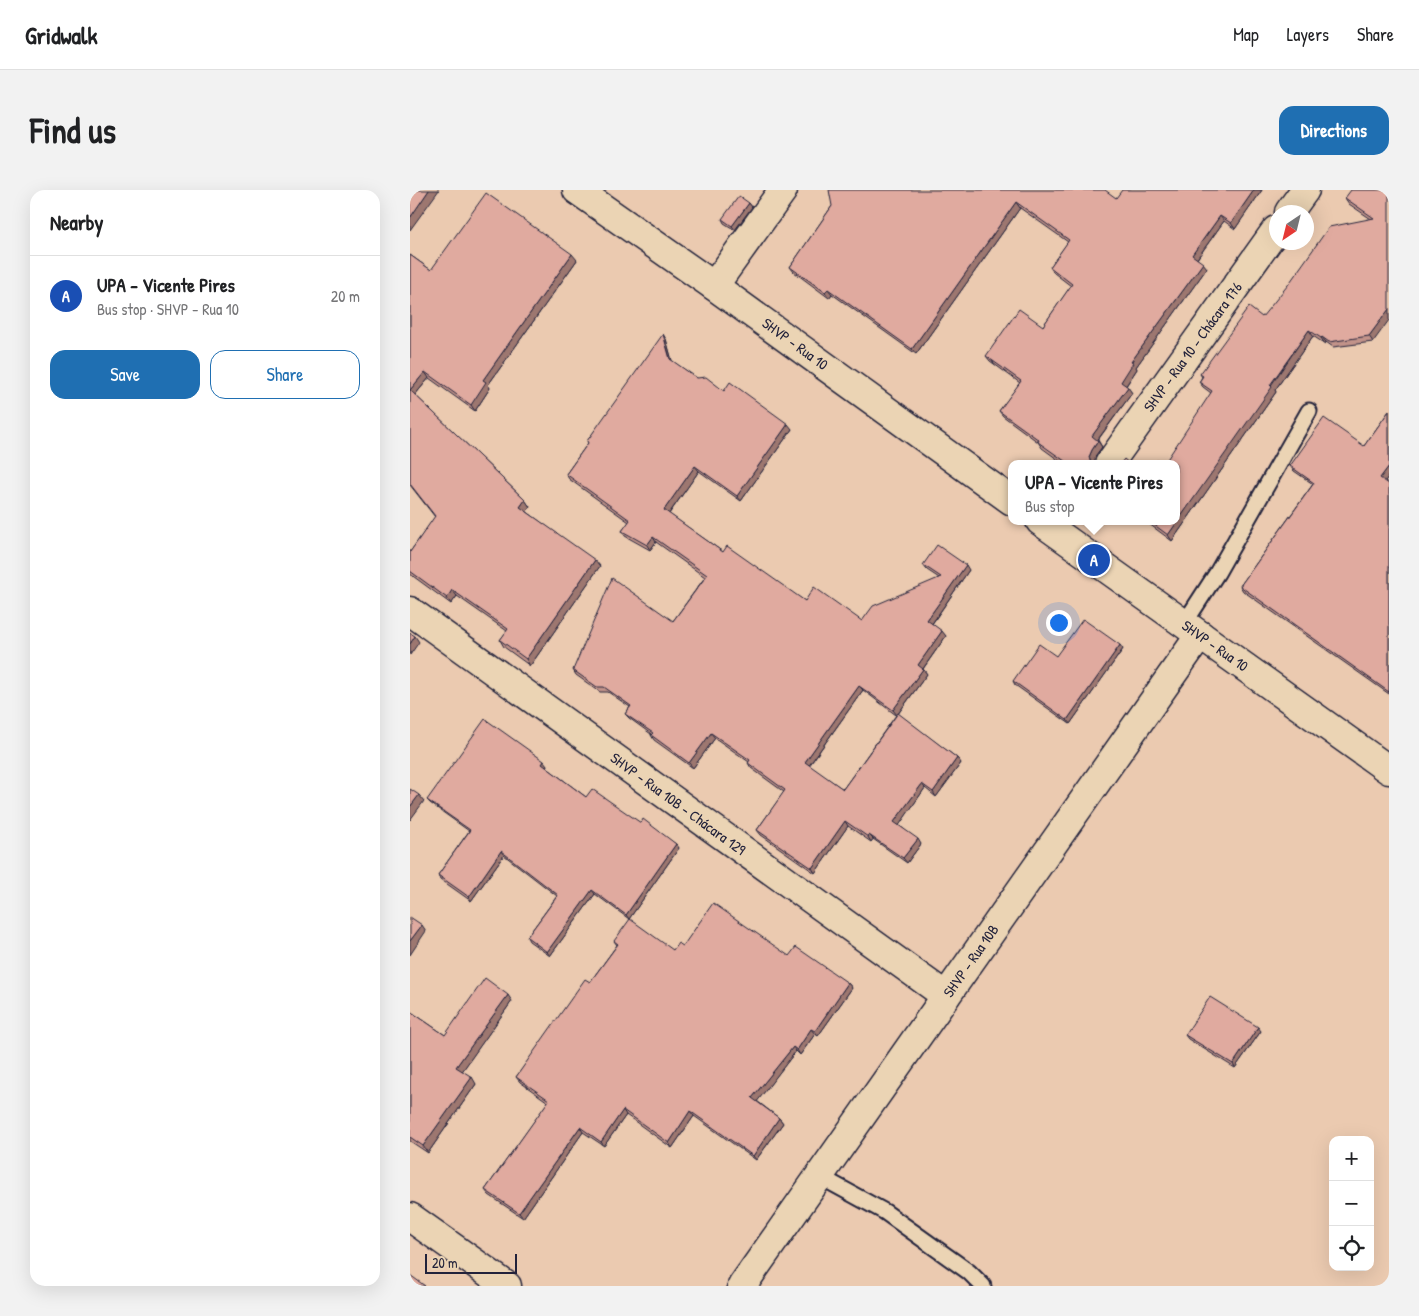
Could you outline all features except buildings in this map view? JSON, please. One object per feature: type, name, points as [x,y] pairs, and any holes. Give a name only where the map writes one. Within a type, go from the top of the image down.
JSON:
[{"type":"street","name":"SHVP - Rua 10","points":[[576,190],[714,286],[1008,497]]},
{"type":"street","points":[[714,286],[783,190]]},
{"type":"street","points":[[1294,205],[1305,190]]},
{"type":"street","name":"SHVP - Rua 10 - Chácara 176","points":[[1112,460],[1269,240]]},
{"type":"street","name":"SHVP - Rua 10","points":[[1055,526],[1192,630],[1389,770]]},
{"type":"street","name":"SHVP - Rua 10B - Chácara 129","points":[[410,611],[946,996]]},
{"type":"street","name":"SHVP - Rua 10B","points":[[742,1286],[946,996],[1192,630]]},
{"type":"street","points":[[410,1217],[507,1286]]},
{"type":"lane","points":[[1192,630],[1217,573],[1309,411]]},
{"type":"lane","points":[[819,1176],[885,1212],[969,1272],[982,1286]]},
{"type":"place","name":"UPA - Vicente Pires","points":[[1094,560]]}]
